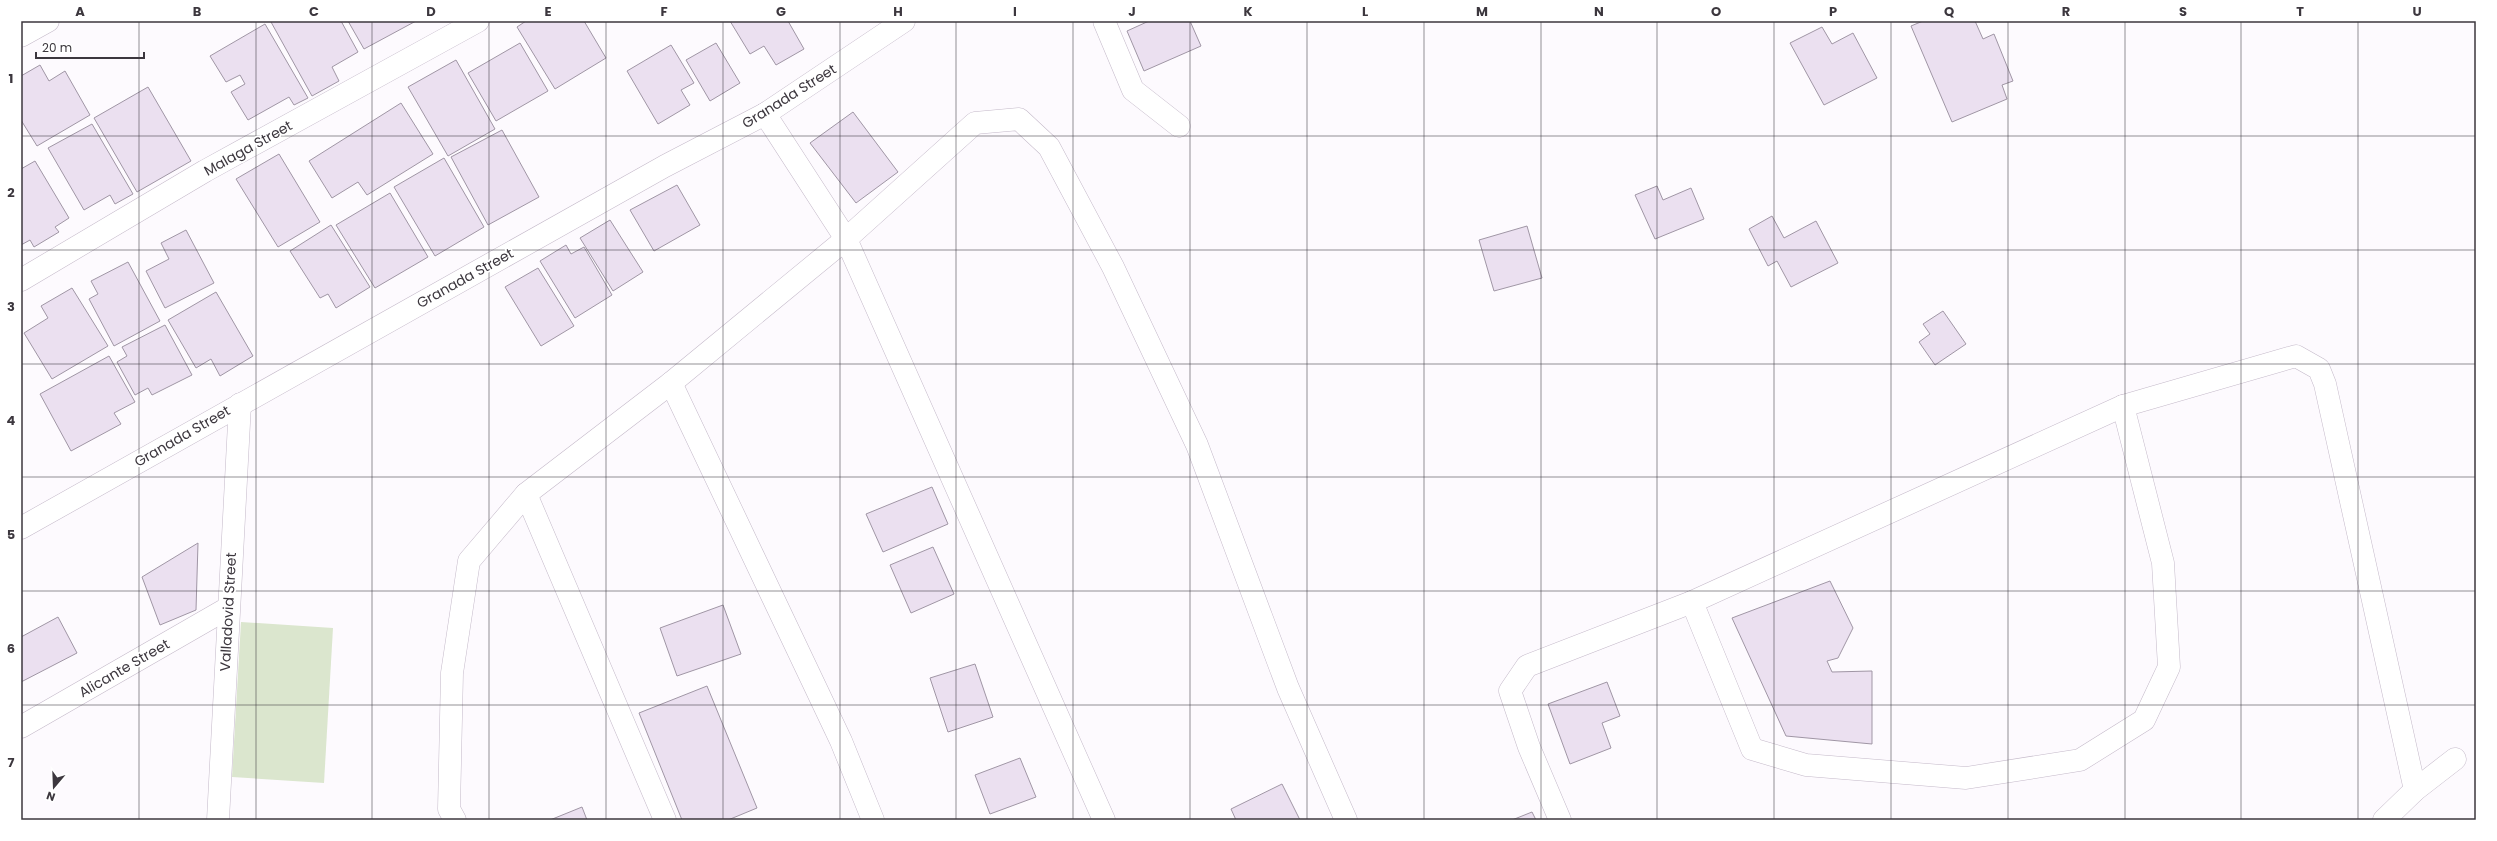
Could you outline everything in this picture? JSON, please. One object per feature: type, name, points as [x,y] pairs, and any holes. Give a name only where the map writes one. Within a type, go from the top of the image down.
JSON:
[{"type":"street","points":[[21,36],[48,21]]},
{"type":"street","name":"Malaga Street","points":[[21,280],[205,172],[478,21]]},
{"type":"street","name":"Granada Street","points":[[21,528],[665,166],[764,114],[904,21]]},
{"type":"street","points":[[1104,21],[1133,90],[1179,126]]},
{"type":"street","points":[[764,114],[846,239],[1104,820]]},
{"type":"street","points":[[455,820],[449,809],[452,673],[469,561],[526,494],[671,383],[846,239],[975,123],[1018,119],[1049,147],[1113,267],[1197,445],[1288,688],[1346,820]]},
{"type":"street","points":[[1560,820],[1529,747],[1510,691],[1527,666],[1692,602],[2123,406],[2296,356],[2319,369],[2325,384],[2415,790]]},
{"type":"street","points":[[671,383],[841,741],[873,820]]},
{"type":"street","name":"Valladovid Street","points":[[218,820],[228,608],[240,404]]},
{"type":"street","points":[[1692,602],[1752,749],[1806,765],[1966,778],[2080,760],[2144,720],[2169,667],[2163,563],[2123,406]]},
{"type":"street","points":[[526,494],[665,820]]},
{"type":"street","name":"Alicante Street","points":[[21,727],[228,608]]},
{"type":"street","points":[[2385,820],[2415,790],[2455,759]]},
{"type":"green space","points":[[241,622],[333,628],[324,783],[232,777]]},
{"type":"building","points":[[341,21],[358,52],[332,67],[339,81],[312,96],[271,22]]},
{"type":"building","points":[[348,21],[416,21],[364,49]]},
{"type":"building","points":[[526,21],[584,21],[606,58],[555,89],[517,27]]},
{"type":"building","points":[[730,21],[788,21],[804,49],[776,65],[764,46],[750,54]]},
{"type":"building","points":[[1149,21],[1190,21],[1201,46],[1144,71],[1127,31]]},
{"type":"building","points":[[1923,21],[1975,21],[1983,39],[1994,34],[2013,81],[2002,85],[2007,99],[1952,122],[1911,26]]},
{"type":"building","points":[[265,24],[308,98],[294,105],[289,97],[248,120],[231,92],[245,84],[240,75],[226,82],[210,56]]},
{"type":"building","points":[[1822,27],[1832,44],[1853,33],[1877,78],[1824,105],[1790,43]]},
{"type":"building","points":[[520,43],[548,91],[496,121],[468,73]]},
{"type":"building","points":[[716,43],[740,83],[710,101],[686,60]]},
{"type":"building","points":[[671,45],[694,83],[681,90],[690,105],[658,124],[627,71]]},
{"type":"building","points":[[456,60],[495,129],[448,156],[408,87]]},
{"type":"building","points":[[40,65],[49,81],[65,71],[90,115],[37,146],[21,120],[21,76]]},
{"type":"building","points":[[148,87],[191,161],[137,192],[94,118]]},
{"type":"building","points":[[401,103],[433,154],[367,195],[358,182],[332,198],[309,161]]},
{"type":"building","points":[[853,112],[898,172],[856,203],[810,143]]},
{"type":"building","points":[[92,124],[133,194],[115,204],[110,195],[84,210],[48,148]]},
{"type":"building","points":[[502,130],[539,197],[488,225],[451,157]]},
{"type":"building","points":[[279,154],[320,222],[278,247],[236,179]]},
{"type":"building","points":[[444,158],[484,227],[435,256],[394,187]]},
{"type":"building","points":[[35,161],[69,218],[55,227],[59,232],[34,247],[30,240],[21,245],[21,169]]},
{"type":"building","points":[[677,185],[700,225],[654,251],[630,210]]},
{"type":"building","points":[[1657,186],[1663,200],[1691,188],[1704,219],[1655,239],[1635,195]]},
{"type":"building","points":[[390,193],[428,257],[375,288],[336,225]]},
{"type":"building","points":[[1772,216],[1784,238],[1816,221],[1838,263],[1791,287],[1777,261],[1768,266],[1749,229]]},
{"type":"building","points":[[610,220],[643,272],[613,291],[580,238]]},
{"type":"building","points":[[331,225],[370,287],[336,308],[328,294],[320,298],[290,251]]},
{"type":"building","points":[[1527,226],[1542,278],[1494,291],[1479,240]]},
{"type":"building","points":[[186,230],[214,283],[165,308],[146,271],[169,259],[161,243]]},
{"type":"building","points":[[566,245],[571,254],[584,247],[612,295],[575,318],[540,261]]},
{"type":"building","points":[[128,262],[160,321],[114,346],[89,299],[98,294],[91,281]]},
{"type":"building","points":[[538,268],[574,326],[541,346],[505,287]]},
{"type":"building","points":[[72,288],[108,346],[52,379],[24,333],[48,318],[41,306]]},
{"type":"building","points":[[216,292],[253,356],[220,376],[211,359],[196,368],[168,320]]},
{"type":"building","points":[[1943,311],[1966,344],[1935,365],[1919,342],[1930,334],[1923,324]]},
{"type":"building","points":[[165,325],[192,375],[152,395],[148,388],[135,395],[117,362],[127,356],[122,347]]},
{"type":"building","points":[[109,356],[135,402],[114,413],[121,424],[71,451],[40,394]]},
{"type":"building","points":[[932,487],[948,524],[883,552],[866,514]]},
{"type":"building","points":[[198,543],[196,610],[160,625],[142,577]]},
{"type":"building","points":[[933,547],[954,594],[911,613],[890,565]]},
{"type":"building","points":[[1830,581],[1853,628],[1838,658],[1827,661],[1832,672],[1872,671],[1872,744],[1786,736],[1732,618]]},
{"type":"building","points":[[723,605],[741,654],[677,676],[660,628]]},
{"type":"building","points":[[58,617],[77,653],[21,682],[21,637]]},
{"type":"building","points":[[975,664],[993,717],[948,732],[930,678]]},
{"type":"building","points":[[1607,682],[1620,716],[1602,723],[1611,748],[1570,764],[1548,704]]},
{"type":"building","points":[[707,686],[757,808],[728,820],[682,820],[639,713]]},
{"type":"building","points":[[1020,758],[1036,797],[990,814],[975,775]]},
{"type":"building","points":[[1282,784],[1300,820],[1236,820],[1231,809]]},
{"type":"building","points":[[582,807],[587,820],[550,820]]},
{"type":"building","points":[[1532,812],[1536,820],[1512,820]]}]
